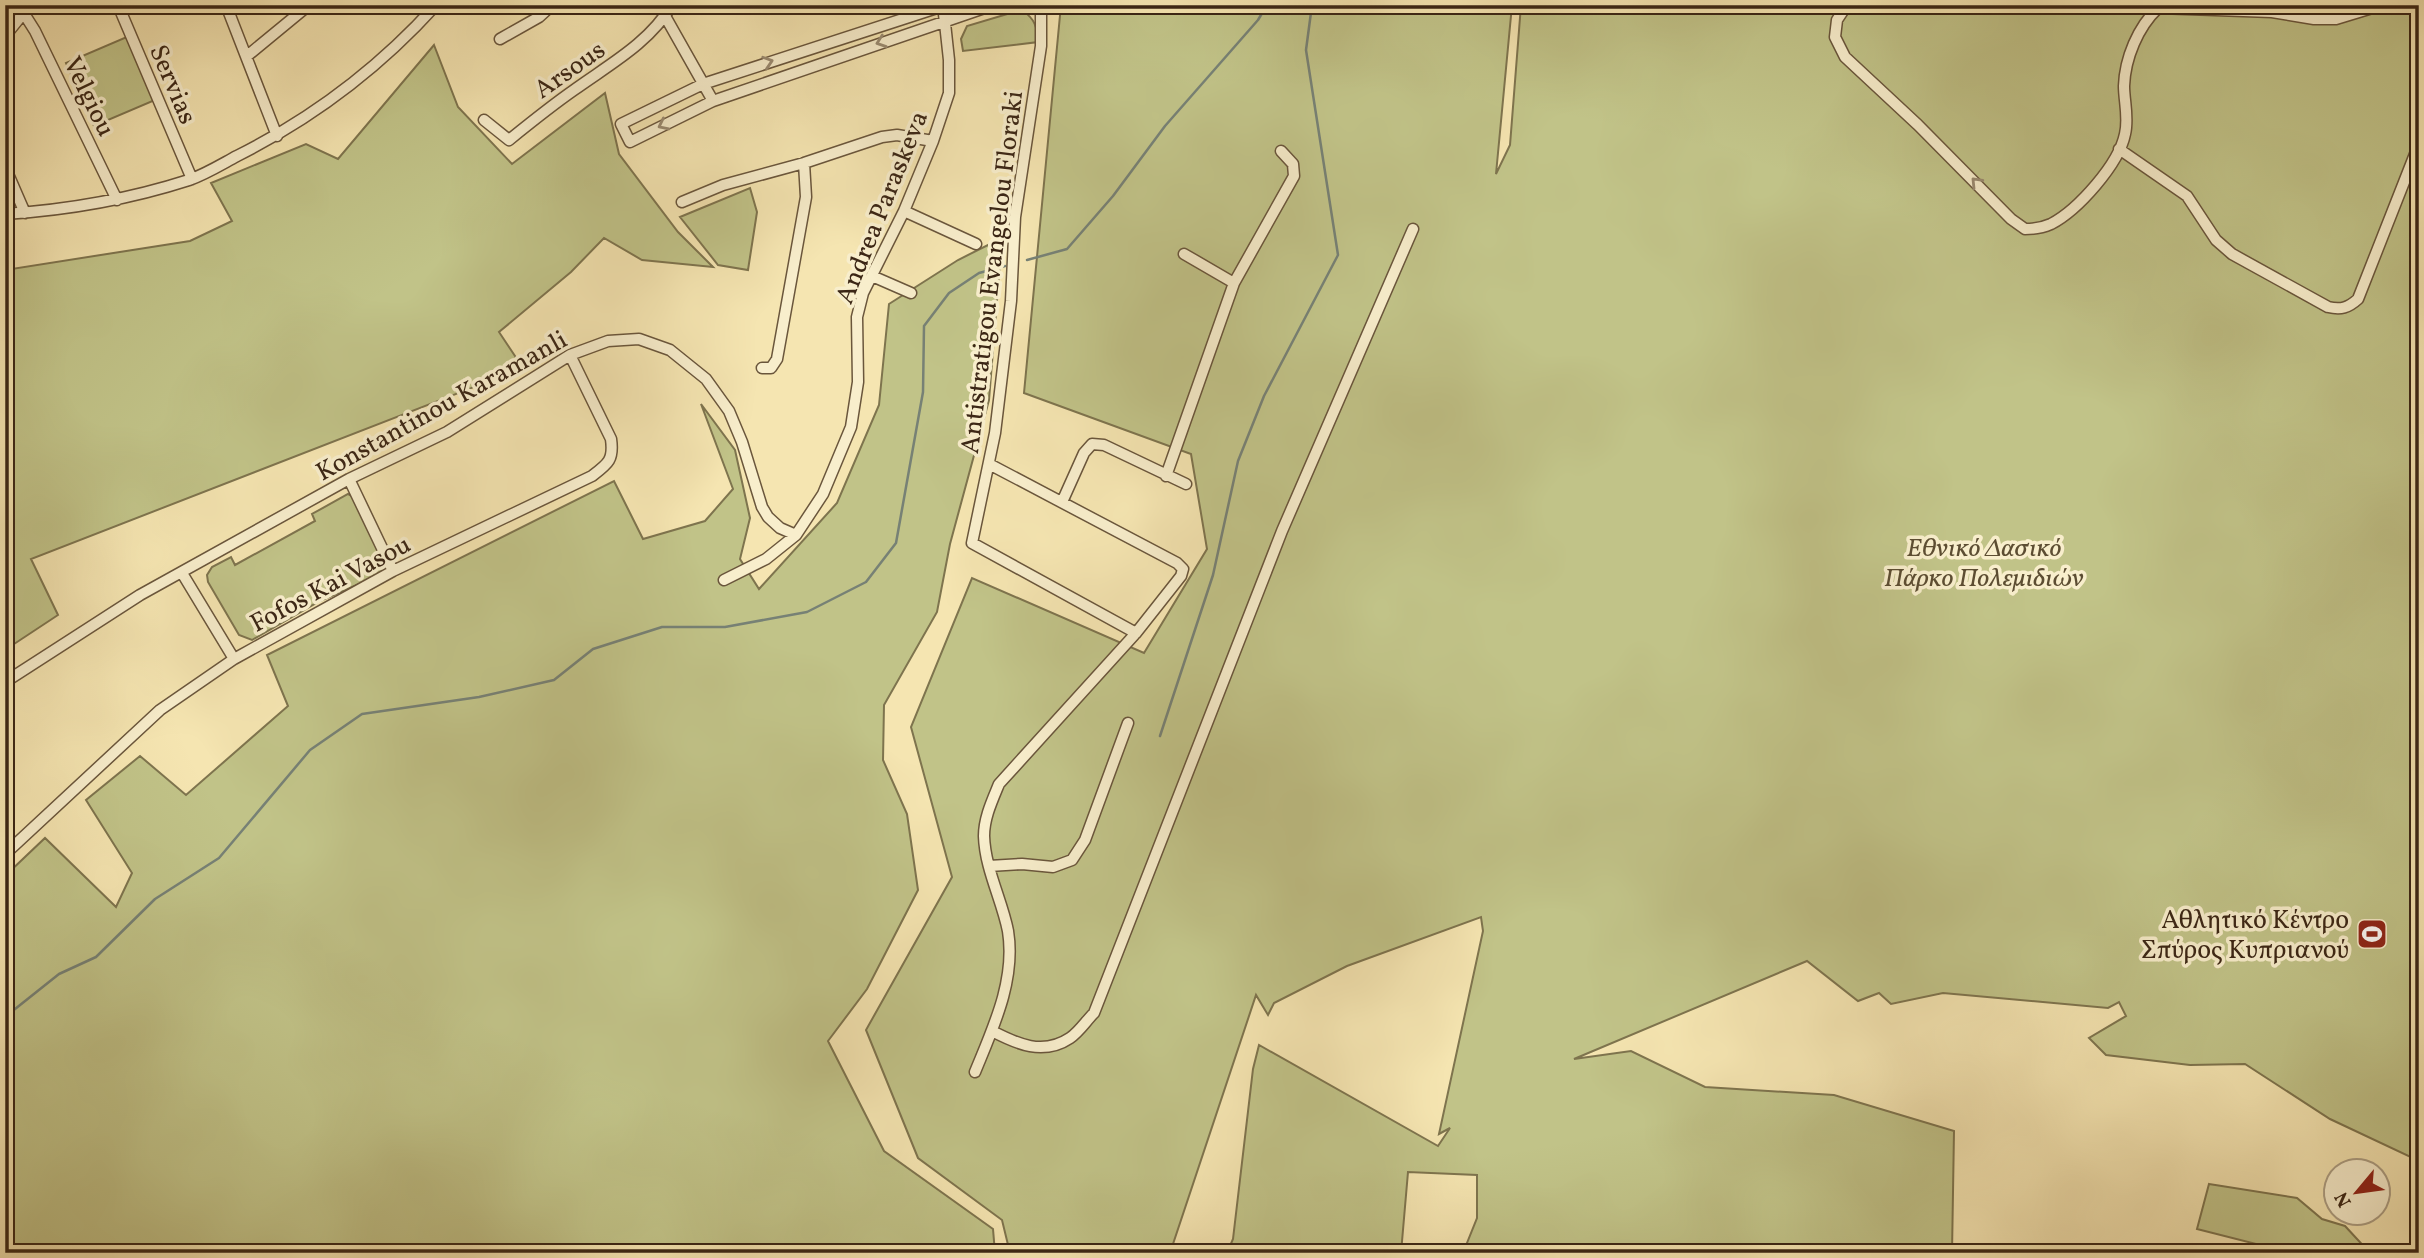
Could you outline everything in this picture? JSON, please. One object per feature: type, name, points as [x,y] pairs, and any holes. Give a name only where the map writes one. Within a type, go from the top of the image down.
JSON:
[{"type":"street","name":"Servias","points":[[118,5],[192,179]]},
{"type":"street","points":[[226,5],[277,136]]},
{"type":"street","points":[[247,56],[309,5]]},
{"type":"street","points":[[5,214],[117,200],[192,179],[277,136],[346,91],[405,40],[436,5]]},
{"type":"street","points":[[500,39],[539,17],[552,5]]},
{"type":"street","name":"Arsous","points":[[484,120],[509,140],[573,90],[627,54],[646,38],[672,5]]},
{"type":"street","points":[[944,6],[703,84],[621,124],[629,142],[713,100],[993,5]]},
{"type":"street","name":"Antistratigou Evangelou Floraki","points":[[1041,5],[1041,46],[1016,217],[1011,301],[995,433],[972,544],[1136,633]]},
{"type":"street","points":[[1847,5],[1837,20],[1835,37],[1845,57],[1927,134],[2011,219],[2025,229],[2041,228],[2065,215],[2100,180],[2119,149],[2126,127],[2124,85],[2127,66],[2147,17],[2158,8]]},
{"type":"street","points":[[2146,5],[2158,8],[2272,12],[2314,19],[2336,19],[2382,5]]},
{"type":"street","name":"Andrea Paraskeva","points":[[724,580],[766,559],[796,535],[823,494],[851,427],[858,382],[857,317],[863,293],[904,211],[933,141],[949,93],[944,6]]},
{"type":"street","points":[[5,36],[27,9]]},
{"type":"street","name":"Velgiou","points":[[27,9],[35,31],[117,200]]},
{"type":"street","points":[[665,16],[713,100]]},
{"type":"street","points":[[682,202],[723,185],[804,163],[882,136],[897,135],[933,141]]},
{"type":"street","points":[[2119,149],[2187,196],[2216,240],[2232,254],[2318,301],[2340,310],[2358,299],[2419,144]]},
{"type":"street","points":[[1166,475],[1234,283],[1294,176],[1293,164],[1281,151]]},
{"type":"street","points":[[762,368],[771,368],[777,359],[806,197],[804,163]]},
{"type":"street","points":[[5,167],[25,213]]},
{"type":"street","points":[[904,211],[976,244]]},
{"type":"street","points":[[992,1031],[1019,1045],[1048,1048],[1071,1037],[1094,1013],[1282,531],[1413,229]]},
{"type":"street","points":[[1184,254],[1234,283]]},
{"type":"street","points":[[872,276],[911,293]]},
{"type":"street","name":"Konstantinou Karamanli","points":[[5,682],[140,595],[349,479],[447,432],[570,355],[608,341],[639,339],[670,350],[706,379],[729,411],[742,442],[762,507],[780,528],[796,535]]},
{"type":"street","name":"Fofos Kai Vasou","points":[[5,854],[160,710],[234,659],[393,571],[592,476],[606,465],[613,454],[611,439],[570,355]]},
{"type":"street","points":[[1062,502],[1084,453],[1092,444],[1104,444],[1186,484]]},
{"type":"street","points":[[975,1072],[992,1031],[1009,970],[1008,932],[989,866],[984,836],[988,810],[999,784],[1136,633],[1181,576],[1183,569],[1177,563],[989,464]]},
{"type":"street","points":[[349,479],[393,571]]},
{"type":"street","points":[[182,573],[234,659]]},
{"type":"street","points":[[989,866],[1022,864],[1053,867],[1072,859],[1085,840],[1128,723]]},
{"type":"green space","name":"Εθνικό Δασικό Πάρκο Πολεμιδιών","points":[[1061,5],[1512,5],[1496,174],[1510,145],[1521,5],[2419,5],[2419,1161],[2330,1119],[2245,1064],[2190,1065],[2106,1055],[2089,1038],[2126,1016],[2119,1002],[2108,1008],[1943,993],[1891,1004],[1879,993],[1858,1001],[1807,961],[1574,1059],[1631,1051],[1705,1087],[1834,1095],[1954,1131],[1952,1253],[1463,1253],[1477,1218],[1477,1175],[1408,1172],[1401,1253],[1227,1253],[1233,1239],[1253,1069],[1259,1045],[1438,1146],[1450,1128],[1439,1134],[1483,931],[1481,917],[1347,966],[1274,1003],[1268,1015],[1256,995],[1170,1253],[1010,1253],[1002,1220],[918,1158],[866,1030],[952,877],[911,727],[972,578],[1144,653],[1207,549],[1191,454],[1024,393]]},
{"type":"green space","points":[[1023,11],[1035,24],[1038,42],[963,51],[961,39],[967,26]]},
{"type":"green space","points":[[129,36],[155,100],[94,126],[66,63]]},
{"type":"green space","points":[[434,45],[458,107],[512,164],[605,93],[619,154],[678,232],[713,267],[642,260],[604,238],[571,272],[499,332],[523,368],[31,559],[58,615],[5,650],[5,270],[190,241],[232,221],[211,183],[306,144],[338,159]]},
{"type":"green space","points":[[750,188],[757,212],[748,270],[718,265],[680,217]]},
{"type":"green space","points":[[1002,238],[989,400],[950,544],[937,612],[884,705],[883,760],[907,814],[918,890],[867,989],[828,1041],[884,1151],[993,1229],[995,1253],[5,1253],[5,876],[45,838],[116,907],[132,873],[86,800],[140,756],[186,795],[288,706],[267,655],[614,481],[643,539],[705,521],[733,489],[701,404],[735,450],[750,518],[740,559],[759,589],[837,503],[879,405],[889,304],[958,260]]},
{"type":"green space","points":[[348,494],[356,498],[387,565],[380,575],[320,601],[252,640],[239,635],[208,582],[207,575],[212,567],[231,557],[235,565],[315,521],[312,514]]},
{"type":"green space","points":[[2209,1184],[2297,1198],[2322,1219],[2322,1226],[2345,1226],[2370,1253],[2277,1253],[2276,1249],[2197,1229]]},
{"type":"waterway","points":[[1027,260],[1067,249],[1113,196],[1165,126],[1258,20],[1267,5]]},
{"type":"waterway","points":[[1160,736],[1213,575],[1238,461],[1264,396],[1338,255],[1306,50],[1312,5]]},
{"type":"waterway","points":[[5,1017],[59,974],[96,957],[155,899],[219,858],[310,750],[362,714],[479,697],[554,680],[593,649],[662,627],[725,627],[807,612],[866,582],[896,543],[923,392],[924,326],[949,293],[979,273],[1005,266]]},
{"type":"place","name":"Αθλητικό Κέντρο Σπύρος Κυπριανού","points":[[2372,934]]}]
